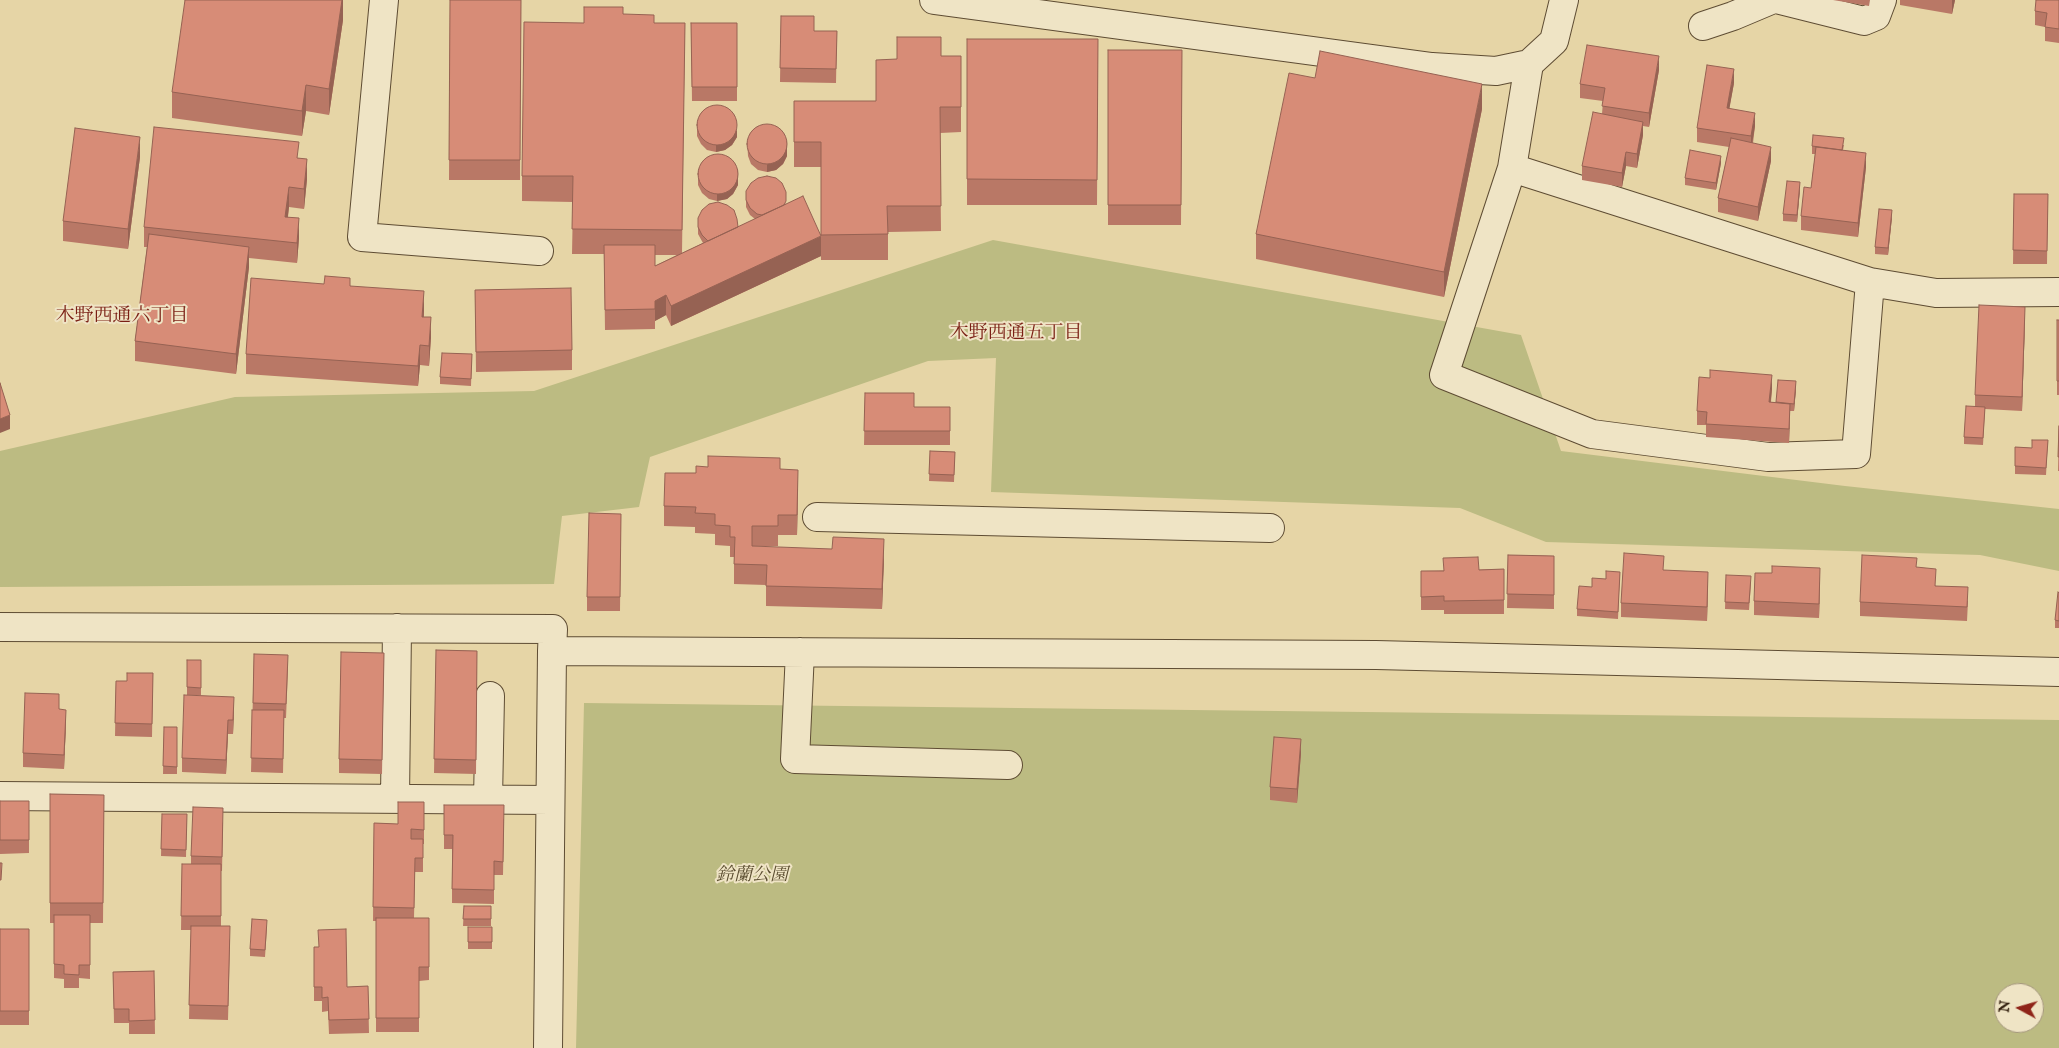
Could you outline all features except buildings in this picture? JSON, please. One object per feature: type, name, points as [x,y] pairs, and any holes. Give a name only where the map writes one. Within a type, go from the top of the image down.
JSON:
[{"type":"street","points":[[384,0],[362,237],[539,252]]},
{"type":"street","points":[[951,1],[1082,10],[1432,67],[1496,71],[1529,64],[1554,41],[1564,0]]},
{"type":"street","points":[[1703,26],[1771,0]]},
{"type":"street","points":[[1780,0],[1864,20],[1876,16],[1882,0]]},
{"type":"street","points":[[1529,64],[1512,168],[1444,375],[1592,434],[1768,457],[1856,454],[1870,282]]},
{"type":"street","points":[[1512,168],[1870,282],[1936,293],[2059,292]]},
{"type":"street","points":[[817,517],[1270,528]]},
{"type":"street","points":[[0,627],[553,629],[548,1048]]},
{"type":"street","points":[[395,799],[397,628]]},
{"type":"street","points":[[552,651],[1376,655],[2059,672]]},
{"type":"street","points":[[800,652],[795,759],[1008,765]]},
{"type":"street","points":[[488,800],[490,696]]},
{"type":"street","points":[[0,796],[550,800]]},
{"type":"green space","points":[[993,240],[1521,335],[1561,451],[1845,486],[2059,509],[2059,571],[1980,555],[1546,542],[1460,508],[991,492],[996,358],[928,361],[650,457],[639,507],[562,516],[554,584],[0,587],[0,451],[235,397],[534,391]]},
{"type":"green space","name":"鈴蘭公園","points":[[584,703],[2059,720],[2059,1048],[576,1048]]},
{"type":"district","name":"木野西通六丁目","points":[[122,317]]},
{"type":"district","name":"木野西通五丁目","points":[[1016,334]]}]
